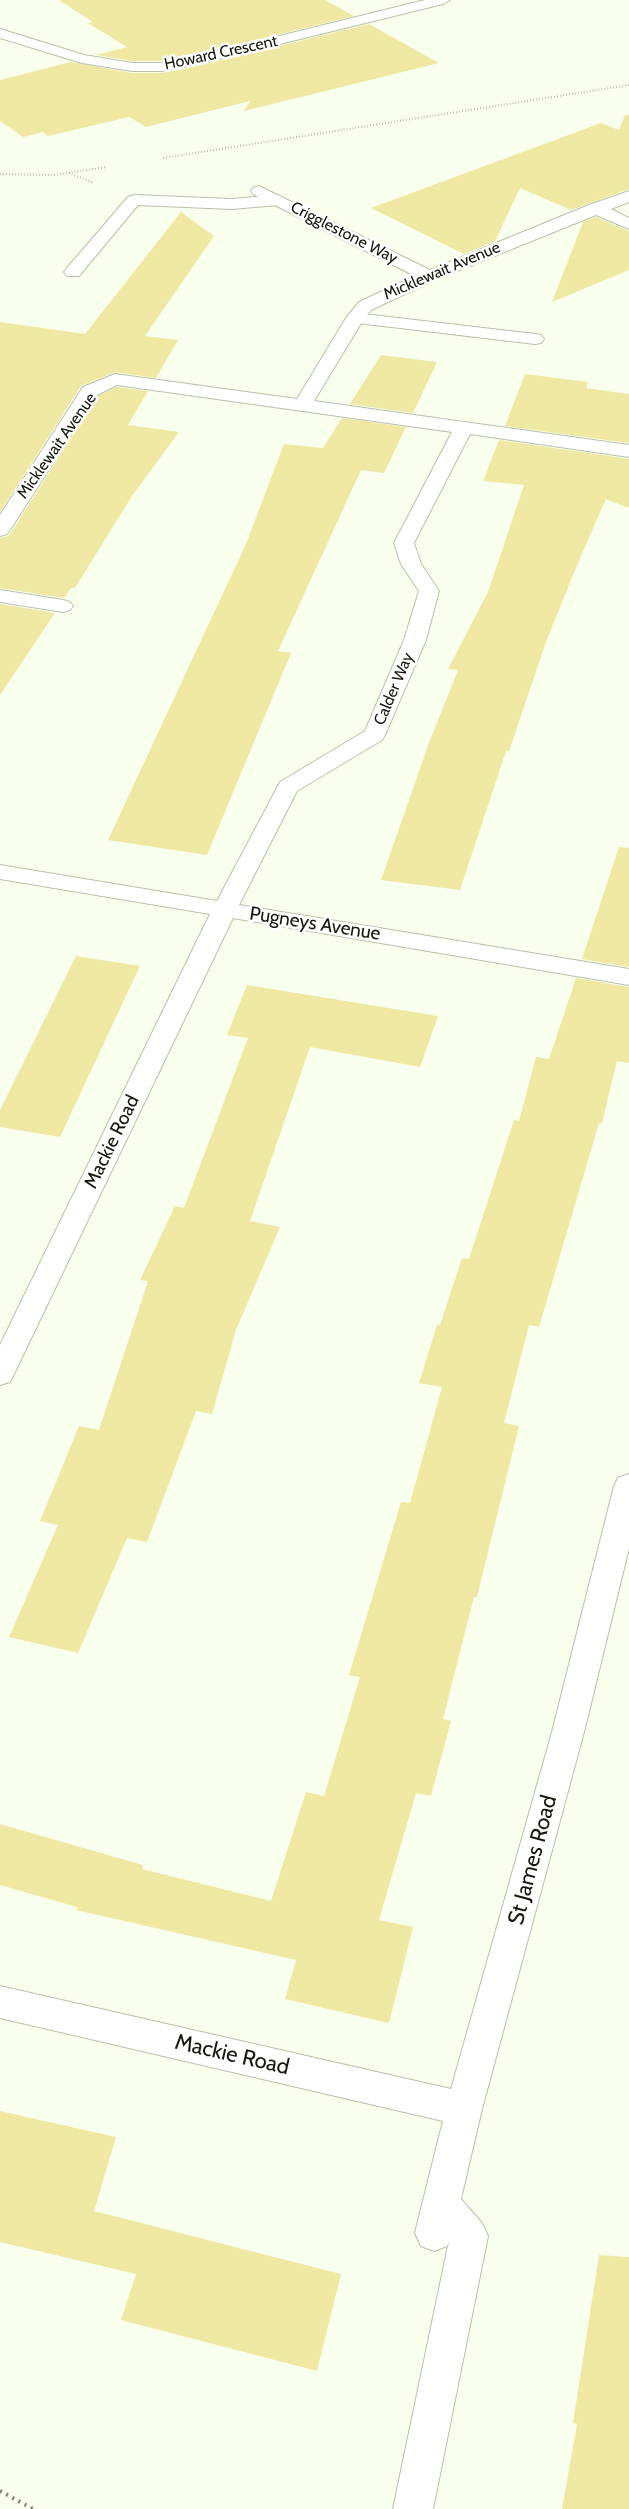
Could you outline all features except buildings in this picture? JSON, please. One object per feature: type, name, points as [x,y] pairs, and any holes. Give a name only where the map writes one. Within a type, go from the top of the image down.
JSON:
[{"type":"street","name":"Howard Crescent","points":[[0,33],[82,59],[132,67],[161,67],[190,62],[443,0]]},
{"type":"street","name":"Crigglestone Way","points":[[259,190],[429,276]]},
{"type":"street","name":"Micklewait Avenue","points":[[303,405],[355,318],[365,306],[429,276],[629,196]]},
{"type":"street","points":[[73,272],[134,200],[232,204],[278,200]]},
{"type":"street","points":[[596,208],[629,224]]},
{"type":"street","points":[[355,318],[535,339]]},
{"type":"street","name":"Micklewait Avenue","points":[[0,530],[90,392],[115,379],[629,451]]},
{"type":"street","name":"Calder Way","points":[[225,910],[288,788],[374,735],[415,640],[429,591],[411,564],[404,543],[464,427]]},
{"type":"street","points":[[0,596],[63,606]]},
{"type":"street","name":"Pugneys Avenue","points":[[0,872],[629,977]]},
{"type":"street","name":"Mackie Road","points":[[0,1374],[225,910]]},
{"type":"street","name":"St James Road","points":[[413,2509],[470,2236],[438,2219],[464,2109],[566,1742],[629,1490]]},
{"type":"street","name":"Mackie Road","points":[[0,2002],[464,2109]]},
{"type":"path","points":[[156,159],[629,85]]},
{"type":"path","points":[[0,174],[54,175],[108,167]]},
{"type":"path","points":[[0,2491],[33,2509]]}]
